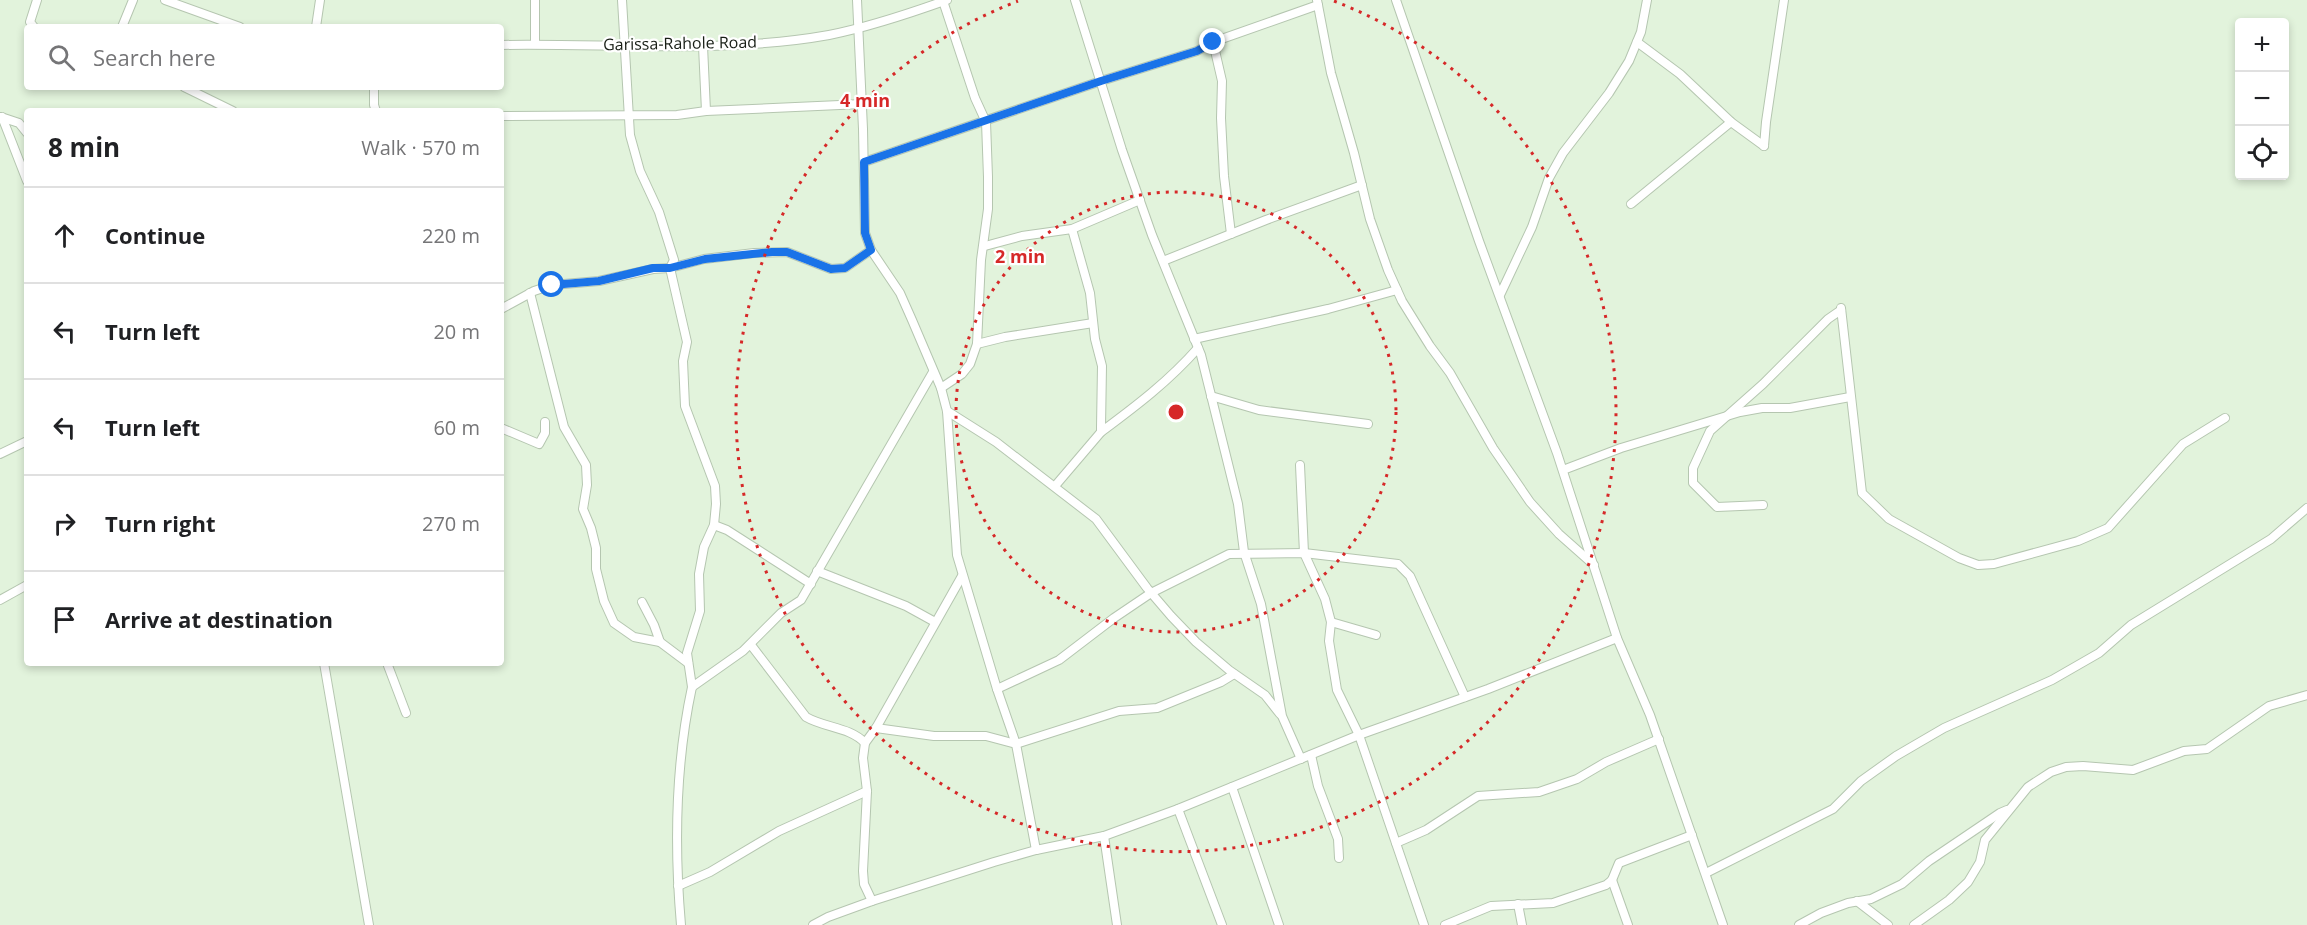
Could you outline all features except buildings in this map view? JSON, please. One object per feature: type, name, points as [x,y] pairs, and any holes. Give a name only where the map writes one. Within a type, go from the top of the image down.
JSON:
[{"type":"street","points":[[32,24],[30,21],[37,0]]},
{"type":"street","points":[[123,24],[133,0]]},
{"type":"street","points":[[165,0],[179,3],[232,24]]},
{"type":"street","points":[[316,24],[320,0]]},
{"type":"street","points":[[535,0],[535,44]]},
{"type":"street","points":[[622,0],[630,135],[640,171],[659,212],[674,260],[670,268],[687,342],[683,361],[685,406],[715,486],[714,525],[704,547],[699,574],[700,611],[687,653],[692,687],[685,719],[678,779],[678,886],[681,925]]},
{"type":"street","points":[[857,0],[865,233],[871,250],[900,293],[940,388],[947,411],[957,555],[1016,744],[1036,850]]},
{"type":"street","points":[[1075,0],[1122,150],[1198,348],[1238,504],[1244,552],[1261,604],[1282,716],[1300,759]]},
{"type":"street","points":[[1396,0],[1479,241],[1563,470],[1617,638],[1659,739],[1724,925]]},
{"type":"street","points":[[1500,295],[1532,227],[1549,178],[1563,153],[1609,93],[1629,61],[1641,32],[1647,0]]},
{"type":"street","points":[[1637,42],[1680,74],[1731,122],[1764,146],[1784,0]]},
{"type":"street","points":[[940,388],[962,374],[970,364],[977,344],[981,260],[985,246],[988,209],[986,122],[975,98],[945,1]]},
{"type":"street","name":"Garissa-Rahole Road","points":[[504,45],[703,46],[778,41],[827,35],[858,28],[945,1]]},
{"type":"street","points":[[864,162],[1101,81],[1197,51],[1213,42],[1317,2],[1331,73],[1370,219],[1397,290],[1414,321],[1450,373],[1530,502],[1559,534],[1595,566]]},
{"type":"street","points":[[1213,42],[1222,81],[1224,176],[1231,234]]},
{"type":"street","points":[[703,46],[706,111]]},
{"type":"street","points":[[190,90],[227,108]]},
{"type":"street","points":[[374,90],[375,108]]},
{"type":"street","points":[[504,116],[677,115],[706,111],[861,104]]},
{"type":"street","points":[[1,117],[19,123],[24,129]]},
{"type":"street","points":[[1,117],[24,174]]},
{"type":"street","points":[[1631,204],[1731,122]]},
{"type":"street","points":[[1163,261],[1362,185]]},
{"type":"street","points":[[985,246],[1072,229],[1140,200]]},
{"type":"street","points":[[1072,229],[1084,270],[1102,366],[1101,432]]},
{"type":"street","points":[[504,307],[530,293],[552,285],[599,281],[705,259],[754,253],[787,252],[831,269],[845,268],[871,250]]},
{"type":"street","points":[[1194,339],[1316,312],[1397,290]]},
{"type":"street","points":[[530,293],[564,427],[586,465],[587,485],[583,509],[596,548],[596,569],[604,601],[614,623],[634,637],[660,642],[688,663]]},
{"type":"street","points":[[1763,505],[1717,507],[1693,483],[1693,468],[1710,431],[1827,319],[1841,309],[1862,493],[1889,519],[1959,558],[1978,565],[1994,564],[2078,541],[2108,528],[2183,444],[2224,418]]},
{"type":"street","points":[[977,344],[1005,337],[1093,323]]},
{"type":"street","points":[[1055,486],[1101,432],[1178,371],[1198,348]]},
{"type":"street","points":[[692,687],[751,645],[782,613],[801,600],[933,372]]},
{"type":"street","points":[[1211,396],[1259,410],[1368,424]]},
{"type":"street","points":[[1563,470],[1621,447],[1728,416],[1762,408],[1790,408],[1850,397]]},
{"type":"street","points":[[947,411],[996,442],[1096,519],[1151,594],[1196,642],[1234,674],[1264,695],[1282,716]]},
{"type":"street","points":[[504,429],[539,444],[545,433],[545,422]]},
{"type":"street","points":[[0,454],[24,442]]},
{"type":"street","points":[[1300,465],[1304,554],[1324,599],[1331,622],[1329,641],[1337,690],[1359,735],[1424,925]]},
{"type":"street","points":[[1706,873],[1833,809],[1860,781],[1896,756],[1944,728],[2033,689],[2099,653],[2131,625],[2271,539],[2307,508]]},
{"type":"street","points":[[714,525],[727,530],[811,584]]},
{"type":"street","points":[[997,689],[1059,660],[1113,618],[1151,594],[1229,554],[1244,552],[1304,554],[1398,564],[1410,576],[1465,697]]},
{"type":"street","points":[[817,571],[906,606],[935,622]]},
{"type":"street","points":[[872,901],[864,884],[863,872],[867,791],[863,758],[865,743],[876,728],[962,576]]},
{"type":"street","points":[[0,600],[24,587]]},
{"type":"street","points":[[642,602],[660,642]]},
{"type":"street","points":[[1331,622],[1376,635]]},
{"type":"street","points":[[813,925],[872,901],[1036,850],[1104,836],[1178,809],[1359,735],[1617,638]]},
{"type":"street","points":[[751,645],[806,717],[818,724],[856,733],[865,743]]},
{"type":"street","points":[[325,666],[369,925]]},
{"type":"street","points":[[388,666],[406,713]]},
{"type":"street","points":[[876,728],[934,736],[986,736],[1016,744],[1119,711],[1157,708],[1221,682],[1234,674]]},
{"type":"street","points":[[1914,925],[1949,900],[1968,882],[1980,862],[1985,840],[2028,787],[2051,771],[2083,766],[2133,770],[2184,751],[2207,749],[2269,706],[2307,694]]},
{"type":"street","points":[[1396,843],[1426,830],[1478,796],[1539,792],[1577,779],[1615,758],[1659,739]]},
{"type":"street","points":[[1311,755],[1318,786],[1338,839],[1339,858]]},
{"type":"street","points":[[1232,787],[1280,925]]},
{"type":"street","points":[[678,886],[710,872],[779,831],[867,791]]},
{"type":"street","points":[[1178,809],[1222,925]]},
{"type":"street","points":[[1799,925],[1821,913],[1871,899],[1902,884],[1929,861],[2000,813],[2009,810]]},
{"type":"street","points":[[1445,925],[1491,906],[1553,903],[1606,885],[1612,880],[1619,863],[1692,835]]},
{"type":"street","points":[[1104,836],[1117,925]]},
{"type":"street","points":[[1612,880],[1628,925]]},
{"type":"street","points":[[1857,902],[1888,925]]},
{"type":"street","points":[[1518,904],[1522,925]]},
{"type":"route","points":[[552,285],[599,281],[653,268],[670,268],[705,259],[754,253],[787,252],[831,269],[845,268],[871,250],[865,233],[864,162],[1101,81],[1197,51],[1213,42]]}]
